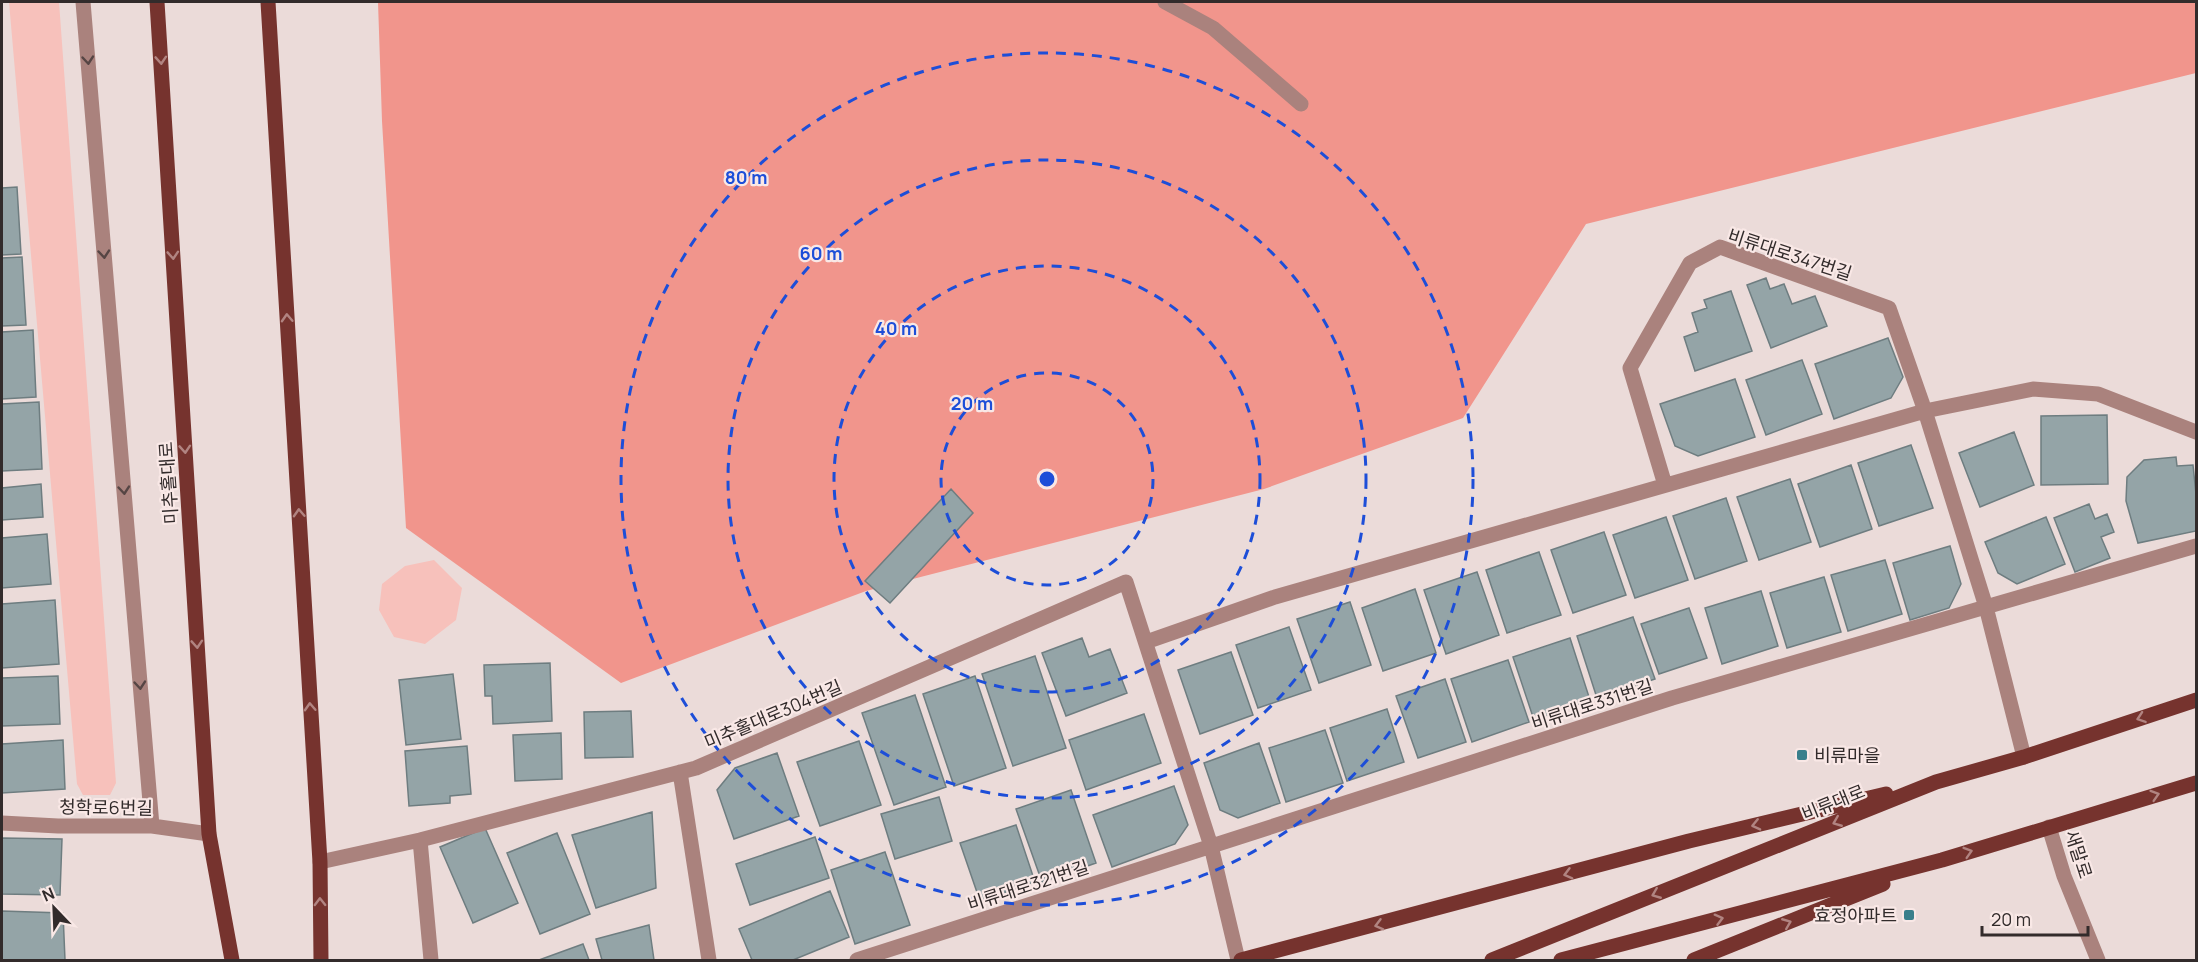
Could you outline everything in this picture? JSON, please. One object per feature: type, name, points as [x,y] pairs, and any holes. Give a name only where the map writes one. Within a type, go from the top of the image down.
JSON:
[{"type":"main road","name":"미추홀대로","points":[[157,2],[209,834],[232,960]]},
{"type":"main road","points":[[268,2],[320,862],[321,960]]},
{"type":"main road","name":"비류대로","points":[[1492,960],[1936,782],[2024,757],[2196,700]]},
{"type":"main road","points":[[1240,960],[1689,841],[1936,782]]},
{"type":"main road","points":[[1561,960],[1942,860],[2196,783]]},
{"type":"main road","points":[[1694,960],[1942,860]]},
{"type":"street","points":[[83,2],[152,826]]},
{"type":"street","points":[[1165,2],[1213,28],[1301,104]]},
{"type":"street","name":"비류대로347번길","points":[[1665,485],[1630,368],[1690,263],[1720,247],[1889,308],[1925,411],[1986,607],[2024,757]]},
{"type":"street","points":[[1240,960],[1212,846],[1146,642],[1275,597],[1665,485],[1925,411],[2032,389],[2098,394],[2196,432]]},
{"type":"street","points":[[1986,607],[2196,546]]},
{"type":"street","name":"미추홀대로304번길","points":[[320,862],[420,840],[680,772],[715,760],[1126,582],[1146,642]]},
{"type":"street","name":"비류대로331번길","points":[[1212,846],[1672,698],[1986,607]]},
{"type":"street","points":[[680,772],[709,960]]},
{"type":"street","name":"청학로6번길","points":[[2,823],[58,826],[152,826],[209,834]]},
{"type":"street","name":"새말로","points":[[2049,827],[2064,876],[2098,960]]},
{"type":"street","points":[[420,840],[431,960]]},
{"type":"street","name":"비류대로321번길","points":[[857,960],[1212,846]]},
{"type":"shaded area","points":[[9,2],[59,2],[116,783],[110,795],[83,795],[77,784]]},
{"type":"shaded area","points":[[378,2],[2196,2],[2196,73],[1586,224],[1463,418],[1264,489],[866,591],[621,683],[406,528],[382,121]]},
{"type":"shaded area","points":[[434,560],[462,588],[456,620],[425,644],[394,637],[379,610],[382,584],[405,566]]},
{"type":"building","points":[[17,187],[21,254],[2,255],[2,188]]},
{"type":"building","points":[[22,257],[26,325],[2,326],[2,258]]},
{"type":"building","points":[[1766,278],[1770,289],[1784,284],[1792,304],[1815,296],[1827,326],[1771,348],[1747,285]]},
{"type":"building","points":[[1731,291],[1752,351],[1695,371],[1684,337],[1698,332],[1692,313],[1707,308],[1704,300]]},
{"type":"building","points":[[33,330],[36,397],[2,399],[2,332]]},
{"type":"building","points":[[1888,338],[1903,377],[1891,398],[1834,419],[1815,364]]},
{"type":"building","points":[[1802,360],[1822,414],[1766,435],[1746,380]]},
{"type":"building","points":[[1735,379],[1755,437],[1698,456],[1675,446],[1660,404]]},
{"type":"building","points":[[39,402],[42,469],[2,471],[2,404]]},
{"type":"building","points":[[2107,415],[2108,484],[2041,485],[2041,416]]},
{"type":"building","points":[[2014,432],[2034,485],[1980,507],[1959,453]]},
{"type":"building","points":[[1911,445],[1933,508],[1879,526],[1858,463]]},
{"type":"building","points":[[2176,457],[2177,466],[2193,465],[2196,531],[2138,543],[2126,501],[2127,477],[2144,460]]},
{"type":"building","points":[[1851,465],[1872,529],[1820,547],[1798,484]]},
{"type":"building","points":[[1790,479],[1811,542],[1759,560],[1737,497]]},
{"type":"building","points":[[41,484],[43,517],[2,520],[2,488]]},
{"type":"building","points":[[951,489],[973,513],[890,603],[865,581]]},
{"type":"building","points":[[1726,498],[1747,561],[1695,579],[1673,516]]},
{"type":"building","points":[[2089,504],[2095,519],[2107,514],[2114,532],[2101,537],[2110,558],[2075,572],[2054,518]]},
{"type":"building","points":[[1666,517],[1688,580],[1635,598],[1613,535]]},
{"type":"building","points":[[2046,517],[2065,564],[2017,584],[1998,573],[1985,542]]},
{"type":"building","points":[[1604,532],[1626,595],[1573,613],[1551,550]]},
{"type":"building","points":[[47,534],[51,584],[2,588],[2,538]]},
{"type":"building","points":[[1950,546],[1961,584],[1949,608],[1910,620],[1893,563]]},
{"type":"building","points":[[1539,552],[1561,615],[1507,633],[1486,570]]},
{"type":"building","points":[[1885,560],[1902,614],[1848,631],[1831,575]]},
{"type":"building","points":[[1477,572],[1499,635],[1446,654],[1424,590]]},
{"type":"building","points":[[1824,577],[1841,632],[1787,648],[1770,593]]},
{"type":"building","points":[[1415,589],[1436,653],[1383,671],[1362,608]]},
{"type":"building","points":[[1761,591],[1778,646],[1722,664],[1705,608]]},
{"type":"building","points":[[55,600],[59,664],[2,668],[2,604]]},
{"type":"building","points":[[1350,602],[1371,665],[1319,683],[1297,619]]},
{"type":"building","points":[[1689,608],[1707,658],[1659,674],[1641,624]]},
{"type":"building","points":[[1633,617],[1655,679],[1597,698],[1577,636]]},
{"type":"building","points":[[1289,627],[1311,690],[1258,708],[1236,645]]},
{"type":"building","points":[[1082,638],[1089,657],[1110,649],[1127,693],[1066,716],[1042,653]]},
{"type":"building","points":[[1570,638],[1590,700],[1534,720],[1513,657]]},
{"type":"building","points":[[1231,652],[1253,715],[1200,734],[1178,670]]},
{"type":"building","points":[[1035,656],[1066,748],[1013,766],[982,674]]},
{"type":"building","points":[[1508,660],[1529,722],[1472,742],[1451,679]]},
{"type":"building","points":[[550,663],[552,721],[493,724],[492,696],[485,696],[484,665]]},
{"type":"building","points":[[453,674],[461,739],[406,745],[399,680]]},
{"type":"building","points":[[58,676],[60,724],[2,726],[2,678]]},
{"type":"building","points":[[975,676],[1006,768],[954,786],[923,694]]},
{"type":"building","points":[[1445,679],[1466,742],[1418,758],[1396,696]]},
{"type":"building","points":[[915,695],[946,787],[894,805],[862,713]]},
{"type":"building","points":[[1387,709],[1404,762],[1347,781],[1330,728]]},
{"type":"building","points":[[631,711],[633,757],[585,758],[584,712]]},
{"type":"building","points":[[1144,714],[1161,763],[1086,790],[1069,740]]},
{"type":"building","points":[[1325,730],[1343,783],[1286,802],[1269,748]]},
{"type":"building","points":[[561,733],[562,779],[515,781],[513,735]]},
{"type":"building","points":[[63,740],[65,789],[2,793],[2,744]]},
{"type":"building","points":[[859,741],[881,805],[820,826],[797,762]]},
{"type":"building","points":[[1259,743],[1280,803],[1238,818],[1220,810],[1204,763]]},
{"type":"building","points":[[467,746],[471,794],[450,796],[450,803],[409,806],[405,751]]},
{"type":"building","points":[[777,753],[799,816],[734,839],[717,790],[735,768]]},
{"type":"building","points":[[1174,786],[1188,825],[1175,844],[1112,867],[1093,815]]},
{"type":"building","points":[[1071,790],[1096,863],[1042,882],[1016,809]]},
{"type":"building","points":[[939,797],[952,841],[895,859],[881,814]]},
{"type":"building","points":[[652,812],[656,888],[596,908],[572,835]]},
{"type":"building","points":[[1016,825],[1035,882],[980,901],[960,843]]},
{"type":"building","points":[[485,828],[518,903],[473,923],[440,847]]},
{"type":"building","points":[[557,833],[590,914],[540,934],[507,853]]},
{"type":"building","points":[[815,837],[829,878],[750,905],[736,864]]},
{"type":"building","points":[[2,838],[62,839],[60,895],[2,894]]},
{"type":"building","points":[[885,852],[910,925],[855,944],[831,870]]},
{"type":"building","points":[[830,891],[849,937],[793,960],[752,960],[739,929]]},
{"type":"building","points":[[2,911],[63,913],[65,960],[2,960]]},
{"type":"building","points":[[649,925],[654,960],[602,960],[596,939]]},
{"type":"building","points":[[583,944],[589,960],[539,960]]},
{"type":"place","name":"비류마을","points":[[1802,755]]},
{"type":"place","name":"효정아파트","points":[[1909,915]]}]
